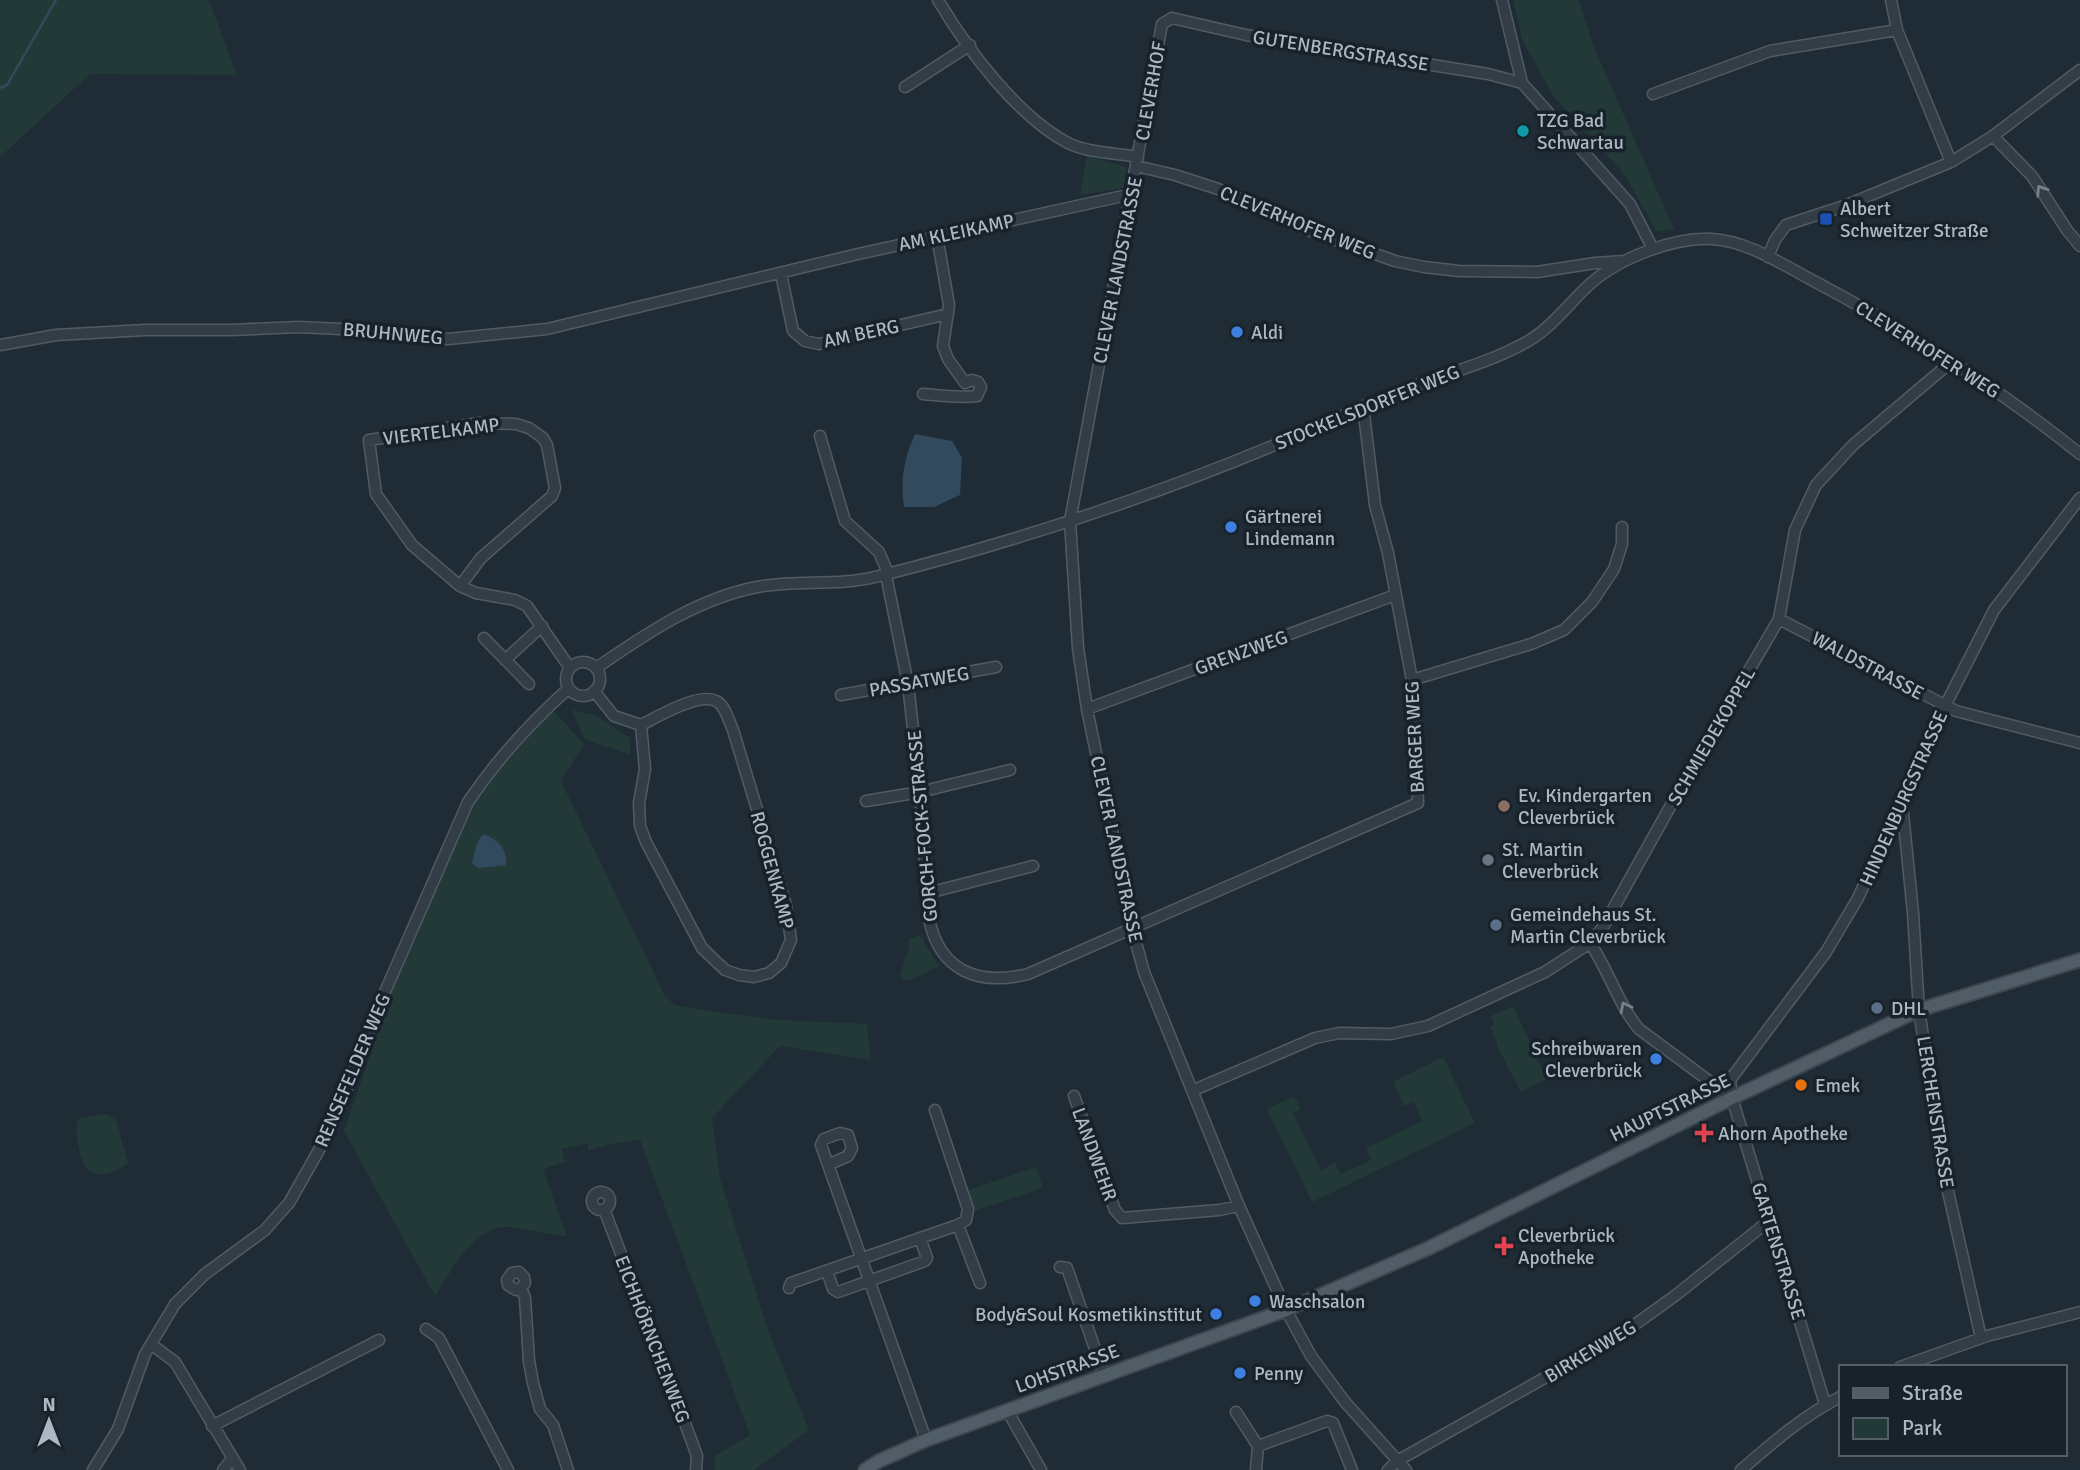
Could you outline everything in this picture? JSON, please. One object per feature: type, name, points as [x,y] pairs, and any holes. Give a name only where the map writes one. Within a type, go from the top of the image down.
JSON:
[{"type":"main road","name":"HAUPTSTRASSE","points":[[1286,1310],[1429,1248],[1732,1098],[1919,1010],[2080,960]]},
{"type":"main road","name":"LOHSTRASSE","points":[[865,1470],[926,1440],[1286,1310]]},
{"type":"street","name":"CLEVERHOF","points":[[938,0],[954,26],[1007,93],[1034,120],[1070,144],[1137,161],[1162,24]]},
{"type":"street","points":[[1502,0],[1522,83],[1630,204],[1653,249]]},
{"type":"street","points":[[1891,0],[1897,30],[1951,162]]},
{"type":"street","name":"GUTENBERGSTRASSE","points":[[1162,24],[1172,18],[1246,35],[1488,74],[1522,83]]},
{"type":"street","points":[[1653,94],[1770,51],[1897,30]]},
{"type":"street","points":[[905,87],[970,45]]},
{"type":"street","points":[[1768,257],[1775,240],[1786,226],[1844,206],[1951,162],[1993,136],[2080,70]]},
{"type":"street","points":[[1993,136],[2032,176],[2080,246]]},
{"type":"street","name":"CLEVER LANDSTRASSE","points":[[1137,161],[1070,521],[1078,648],[1087,709],[1132,928],[1144,972],[1239,1206],[1286,1310],[1323,1374],[1406,1470]]},
{"type":"street","name":"CLEVERHOFER WEG","points":[[1137,161],[1218,189],[1313,232],[1395,261],[1424,267],[1459,271],[1537,272],[1595,262],[1628,261]]},
{"type":"street","name":"AM KLEIKAMP","points":[[780,274],[937,236],[1132,194]]},
{"type":"street","points":[[937,236],[949,304],[943,346],[948,359],[965,383],[964,395]]},
{"type":"street","name":"STOCKELSDORFER WEG","points":[[596,668],[660,625],[733,593],[787,583],[830,584],[887,574],[1070,521],[1262,451],[1363,407],[1502,354],[1532,339],[1552,323],[1593,281],[1653,249],[1678,241],[1714,239],[1744,246],[1768,257]]},
{"type":"street","name":"CLEVERHOFER WEG","points":[[1768,257],[1865,308],[1951,362],[2031,416],[2080,454]]},
{"type":"street","name":"AM BERG","points":[[780,274],[793,331],[805,341],[819,344],[948,314]]},
{"type":"street","name":"BRUHNWEG","points":[[0,345],[56,335],[100,332],[298,327],[362,330],[448,339],[547,329],[780,274]]},
{"type":"street","name":"SCHMIEDEKOPPEL","points":[[1194,1090],[1315,1038],[1339,1034],[1391,1034],[1428,1026],[1545,972],[1590,943],[1603,928],[1779,619],[1796,527],[1816,485],[1853,445],[1951,362]]},
{"type":"street","points":[[923,394],[956,398],[964,395],[978,396],[981,387],[978,382],[972,380],[965,383]]},
{"type":"street","name":"BARGER WEG","points":[[1132,928],[1418,803],[1412,680],[1388,554],[1375,505],[1363,407]]},
{"type":"street","name":"VIERTELKAMP","points":[[460,586],[481,558],[552,496],[555,488],[547,445],[528,428],[498,423],[479,423],[369,440],[376,494],[412,545],[460,586],[476,593],[515,600],[527,606],[570,668]]},
{"type":"street","points":[[820,436],[845,521],[879,552],[887,574]]},
{"type":"street","name":"HINDENBURGSTRASSE","points":[[1732,1098],[1730,1080],[1826,952],[1858,898],[1945,706],[1994,610],[2080,498]]},
{"type":"street","points":[[1412,680],[1531,644],[1564,630],[1592,601],[1614,569],[1622,544],[1622,527]]},
{"type":"street","name":"GORCH-FOCK-STRASSE","points":[[887,574],[908,684],[933,939],[956,968],[976,977],[1006,979],[1028,974],[1132,928]]},
{"type":"street","name":"GRENZWEG","points":[[1087,709],[1395,595]]},
{"type":"street","name":"WALDSTRASSE","points":[[1779,619],[1956,712],[2080,743]]},
{"type":"street","points":[[505,660],[542,626]]},
{"type":"street","points":[[484,638],[529,684]]},
{"type":"street","points":[[580,662],[586,662],[596,668],[599,683],[594,691],[583,696],[569,688],[566,674],[570,668],[580,662]]},
{"type":"street","name":"PASSATWEG","points":[[841,695],[996,667]]},
{"type":"street","name":"RENSEFELDER WEG","points":[[93,1470],[118,1429],[145,1354],[175,1304],[205,1274],[265,1230],[289,1203],[332,1127],[377,1010],[468,802],[486,775],[536,717],[569,688]]},
{"type":"street","points":[[594,691],[614,716],[641,725]]},
{"type":"street","name":"ROGGENKAMP","points":[[701,699],[715,700],[723,706],[733,730],[786,905],[791,940],[781,963],[769,973],[754,977],[725,970],[702,948],[667,883],[640,826],[639,803],[645,769],[641,725],[701,699]]},
{"type":"street","points":[[866,801],[920,792],[1010,770]]},
{"type":"street","name":"LERCHENSTRASSE","points":[[1901,800],[1913,913],[1919,1010],[1943,1169],[1981,1338]]},
{"type":"street","points":[[928,893],[1034,866]]},
{"type":"street","points":[[1590,943],[1602,961],[1629,1017],[1639,1029],[1732,1098]]},
{"type":"street","name":"LANDWEHR","points":[[1074,1096],[1115,1210],[1122,1218],[1239,1206]]},
{"type":"street","name":"GARTENSTRASSE","points":[[1732,1098],[1825,1404]]},
{"type":"street","points":[[789,1288],[792,1283],[966,1220],[968,1209],[935,1110]]},
{"type":"street","points":[[828,1165],[926,1440]]},
{"type":"street","name":"EICHHÖRNCHENWEG","points":[[604,1209],[689,1436],[696,1457],[696,1470]]},
{"type":"street","name":"BIRKENWEG","points":[[1397,1461],[1619,1336],[1676,1295],[1770,1220]]},
{"type":"street","points":[[958,1225],[980,1283]]},
{"type":"street","points":[[827,1271],[833,1289],[838,1292],[869,1281],[925,1261],[927,1258],[920,1238]]},
{"type":"street","points":[[1060,1267],[1067,1268],[1104,1375]]},
{"type":"street","points":[[521,1288],[525,1298],[533,1383],[540,1409],[553,1425],[568,1470]]},
{"type":"street","points":[[1906,1365],[1981,1338],[2080,1312]]},
{"type":"street","points":[[426,1329],[439,1338],[508,1470]]},
{"type":"street","points":[[212,1426],[379,1340]]},
{"type":"street","points":[[151,1344],[175,1362],[240,1470]]},
{"type":"street","points":[[1741,1470],[1774,1440],[1825,1404],[1839,1397]]},
{"type":"street","points":[[1007,1410],[1041,1470]]},
{"type":"street","points":[[1236,1412],[1258,1446],[1256,1470]]},
{"type":"street","points":[[1258,1446],[1327,1421],[1336,1426],[1352,1470]]},
{"type":"street","points":[[223,1470],[232,1459]]},
{"type":"street","points":[[1388,1470],[1397,1461]]},
{"type":"green space","points":[[0,0],[209,0],[237,75],[90,74],[0,157]]},
{"type":"green space","points":[[1513,0],[1579,0],[1593,45],[1674,229],[1657,232],[1624,174],[1554,97],[1522,39]]},
{"type":"green space","points":[[1087,156],[1126,167],[1124,188],[1080,195]]},
{"type":"green space","points":[[550,707],[584,744],[561,781],[665,996],[675,1005],[715,1012],[779,1020],[867,1024],[871,1060],[780,1046],[712,1118],[720,1178],[768,1330],[809,1430],[754,1470],[715,1470],[715,1456],[750,1435],[640,1140],[588,1151],[588,1143],[562,1149],[565,1162],[543,1169],[567,1237],[508,1227],[491,1230],[463,1254],[435,1296],[344,1131],[430,881],[498,762]]},
{"type":"green space","points":[[572,710],[595,715],[630,738],[630,755],[584,739]]},
{"type":"green space","points":[[920,935],[939,966],[913,979],[904,980],[900,975],[909,948],[909,939]]},
{"type":"green space","points":[[1513,1006],[1547,1079],[1521,1092],[1490,1027],[1494,1024],[1491,1016]]},
{"type":"green space","points":[[1443,1057],[1475,1123],[1312,1202],[1267,1109],[1294,1096],[1301,1109],[1293,1113],[1321,1170],[1335,1163],[1341,1174],[1371,1160],[1366,1148],[1422,1121],[1414,1102],[1404,1106],[1393,1082]]},
{"type":"green space","points":[[103,1114],[115,1117],[128,1163],[113,1172],[99,1174],[93,1173],[83,1163],[77,1128],[78,1119]]},
{"type":"green space","points":[[1036,1167],[1043,1188],[973,1211],[966,1191]]},
{"type":"water","points":[[915,434],[952,441],[962,458],[960,495],[934,507],[904,507],[904,469]]},
{"type":"water","points":[[483,834],[501,845],[506,865],[478,868],[472,863],[477,843]]},
{"type":"waterway","points":[[0,88],[7,85],[56,0]]},
{"type":"place","name":"TZG Bad Schwartau","points":[[1523,131]]},
{"type":"place","name":"Albert Schweitzer Straße","points":[[1826,219]]},
{"type":"place","name":"Aldi","points":[[1237,332]]},
{"type":"place","name":"Gärtnerei Lindemann","points":[[1231,527]]},
{"type":"place","name":"Ev. Kindergarten Cleverbrück","points":[[1504,806]]},
{"type":"place","name":"St. Martin Cleverbrück","points":[[1488,860]]},
{"type":"place","name":"Gemeindehaus St. Martin Cleverbrück","points":[[1496,925]]},
{"type":"place","name":"DHL","points":[[1877,1008]]},
{"type":"place","name":"Schreibwaren Cleverbrück","points":[[1656,1059]]},
{"type":"place","name":"Emek","points":[[1801,1085]]},
{"type":"place","name":"Ahorn Apotheke","points":[[1704,1133]]},
{"type":"place","name":"Cleverbrück Apotheke","points":[[1504,1246]]},
{"type":"place","name":"Waschsalon","points":[[1255,1301]]},
{"type":"place","name":"Body&Soul Kosmetikinstitut","points":[[1216,1314]]},
{"type":"place","name":"Penny","points":[[1240,1373]]}]
